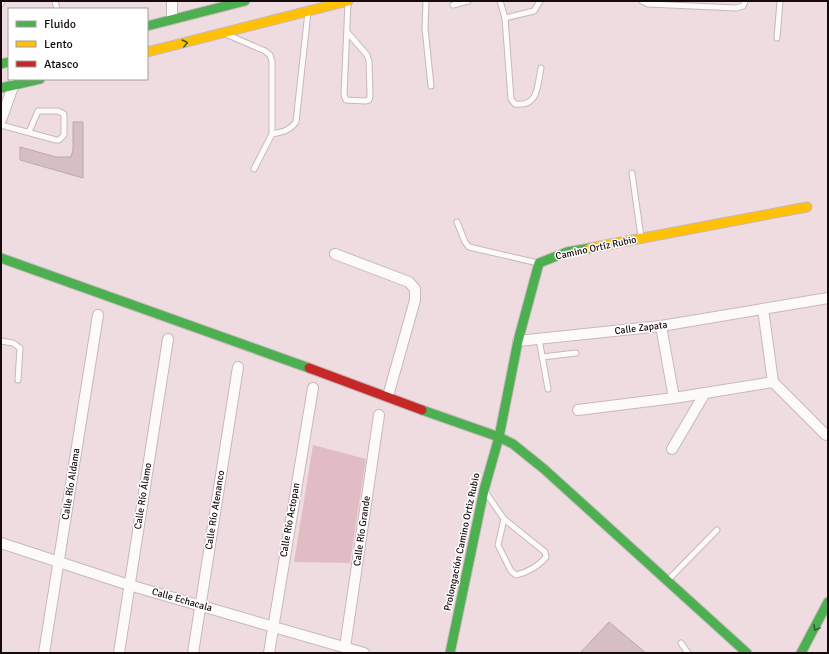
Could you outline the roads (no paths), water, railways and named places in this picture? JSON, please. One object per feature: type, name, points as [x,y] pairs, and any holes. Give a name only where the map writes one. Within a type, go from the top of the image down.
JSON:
[{"type":"main road","points":[[148,26],[245,1]]},
{"type":"main road","points":[[148,52],[223,34],[348,1]]},
{"type":"main road","points":[[1,88],[14,82],[31,80]]},
{"type":"main road","name":"Camino Ortíz Rubio","points":[[539,263],[567,252],[807,207]]},
{"type":"main road","points":[[1,258],[388,396],[456,423],[499,437],[513,444],[529,456],[747,653]]},
{"type":"main road","points":[[499,437],[518,341],[539,263]]},
{"type":"main road","name":"Prolongación Camino Ortiz Rubio","points":[[450,653],[484,490],[499,437]]},
{"type":"main road","points":[[801,653],[828,602]]},
{"type":"street","points":[[172,1],[172,19]]},
{"type":"street","points":[[1,120],[14,82]]},
{"type":"street","points":[[335,254],[409,282],[415,289],[415,300],[388,396]]},
{"type":"street","name":"Calle Zapata","points":[[518,341],[661,326],[828,298]]},
{"type":"street","points":[[763,309],[773,382],[826,435]]},
{"type":"street","name":"Calle Río Aldama","points":[[44,653],[98,315]]},
{"type":"street","points":[[661,326],[674,398]]},
{"type":"street","name":"Calle Río Álamo","points":[[119,653],[168,339]]},
{"type":"street","name":"Calle Río Atenanco","points":[[193,653],[238,367]]},
{"type":"street","points":[[578,410],[674,398],[773,382]]},
{"type":"street","name":"Calle Río Actopan","points":[[269,653],[272,627],[312,388]]},
{"type":"street","points":[[672,449],[705,393]]},
{"type":"street","name":"Calle Río Grande","points":[[346,647],[379,414]]},
{"type":"street","name":"Calle Echacala","points":[[1,543],[129,585],[364,653]]},
{"type":"lane","points":[[348,1],[348,33],[344,98],[365,102],[369,100],[370,96],[369,61],[367,55],[348,33]]},
{"type":"lane","points":[[426,1],[425,28],[431,86]]},
{"type":"lane","points":[[453,5],[468,1]]},
{"type":"lane","points":[[500,1],[505,18],[511,99],[515,104],[522,105],[530,102],[534,98],[541,68]]},
{"type":"lane","points":[[505,18],[534,11],[540,1]]},
{"type":"lane","points":[[642,1],[648,4],[736,8],[743,6],[745,1]]},
{"type":"lane","points":[[777,38],[780,1]]},
{"type":"lane","points":[[272,134],[284,132],[291,128],[296,122],[308,11]]},
{"type":"lane","points":[[223,34],[258,46],[270,55],[272,134],[254,169]]},
{"type":"lane","points":[[1,125],[60,140],[64,135],[64,114],[58,110],[42,109],[38,111],[29,132]]},
{"type":"lane","points":[[632,172],[641,238]]},
{"type":"lane","points":[[458,222],[465,242],[469,248],[539,263]]},
{"type":"lane","points":[[539,339],[548,390]]},
{"type":"lane","points":[[1,341],[13,343],[20,348],[18,380]]},
{"type":"lane","points":[[542,357],[576,352]]},
{"type":"lane","points":[[484,490],[504,519],[545,552],[546,557],[542,562],[522,574],[516,575],[511,572],[498,545],[504,519]]},
{"type":"lane","points":[[668,581],[717,530]]},
{"type":"lane","points":[[680,643],[688,653]]}]
